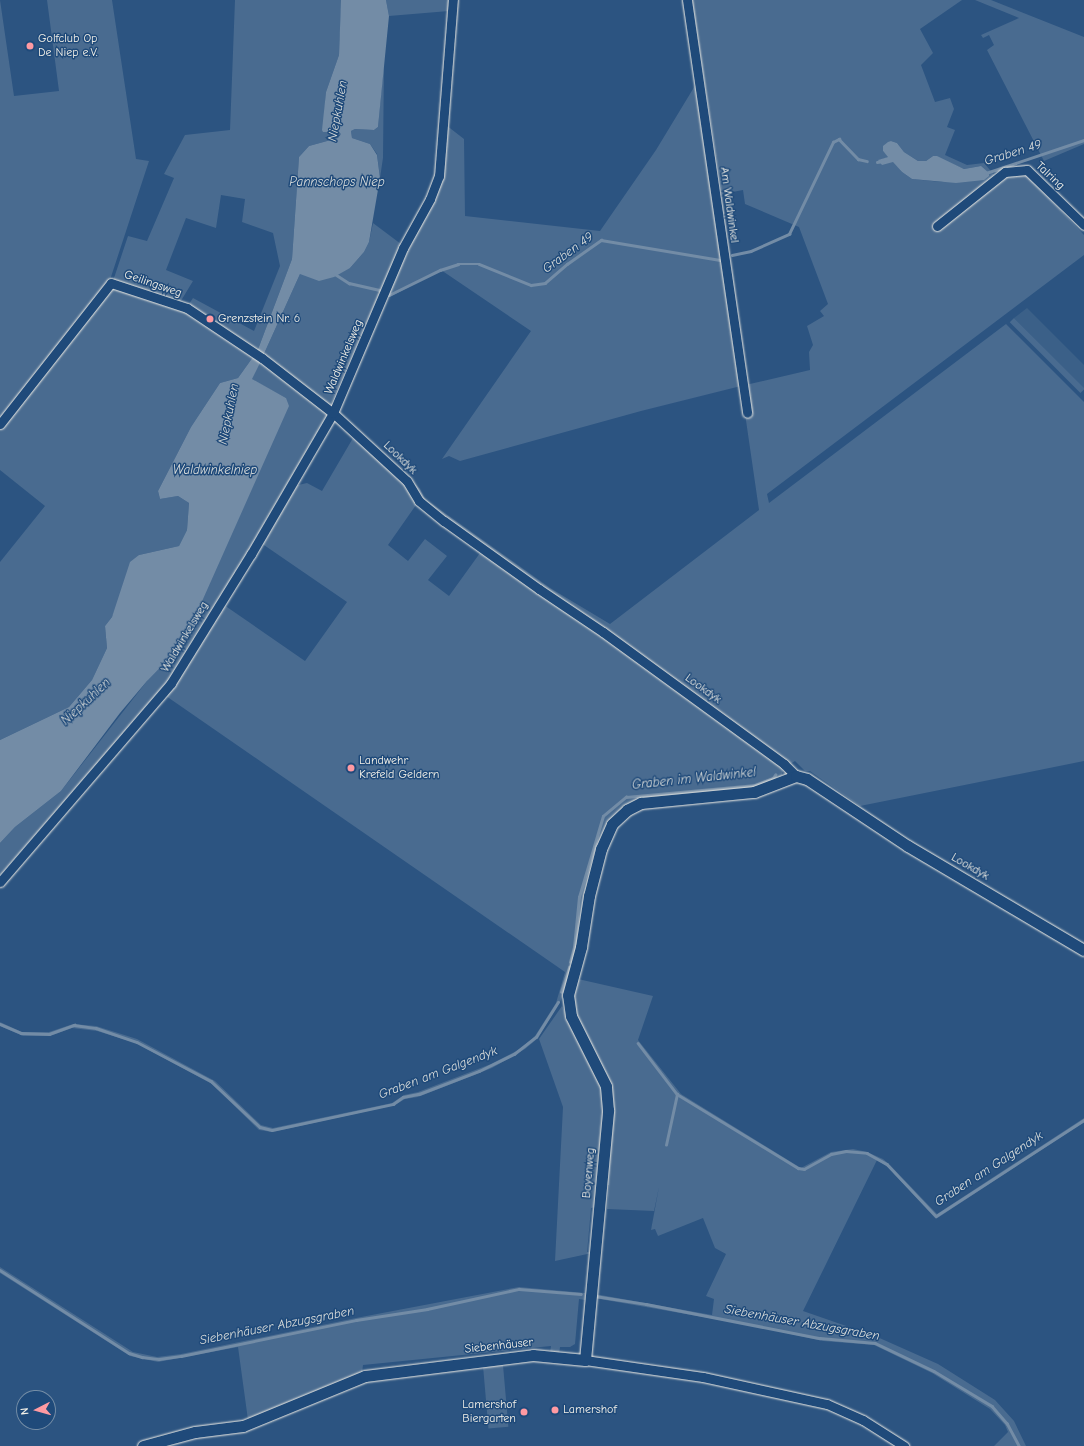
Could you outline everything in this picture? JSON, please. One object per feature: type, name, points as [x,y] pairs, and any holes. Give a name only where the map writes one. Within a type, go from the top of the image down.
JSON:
[{"type":"street","name":"Waldwinkelsweg","points":[[0,882],[165,692],[251,554],[333,412],[403,248],[430,199],[439,176],[453,0]]},
{"type":"street","name":"Am Waldwinkel","points":[[686,0],[747,413]]},
{"type":"street","name":"Talring","points":[[938,226],[1005,172],[1027,170],[1084,225]]},
{"type":"street","name":"Geilingsweg","points":[[0,424],[111,283],[187,308],[259,356],[333,412]]},
{"type":"street","name":"Lookdyk","points":[[333,412],[407,481],[419,501],[444,521],[539,589],[603,632],[784,764],[796,776],[808,779],[820,786],[908,846],[1084,950]]},
{"type":"street","name":"Boyenweg","points":[[585,1360],[608,1110],[606,1086],[571,1016],[568,995],[581,947],[589,896],[605,836],[619,816],[641,803],[754,792],[796,776]]},
{"type":"street","name":"Siebenhäuser","points":[[143,1446],[195,1432],[243,1426],[365,1376],[533,1355],[585,1360],[703,1377],[827,1404],[863,1420],[904,1446]]},
{"type":"shaded area","points":[[0,0],[14,96],[59,91],[47,0],[112,0],[136,159],[149,161],[110,280],[0,418]]},
{"type":"shaded area","points":[[235,0],[341,0],[339,55],[326,92],[323,132],[339,132],[342,134],[338,138],[309,146],[299,157],[292,259],[257,352],[187,307],[193,298],[254,331],[280,266],[273,233],[242,222],[245,199],[221,195],[216,228],[186,218],[166,270],[193,281],[179,304],[113,281],[128,236],[147,241],[174,178],[164,174],[185,135],[230,130]]},
{"type":"shaded area","points":[[386,0],[450,0],[449,11],[389,16]]},
{"type":"shaded area","points":[[692,0],[962,0],[920,29],[933,53],[921,65],[935,102],[950,98],[954,109],[947,127],[955,130],[945,155],[967,165],[984,163],[995,176],[1025,173],[1084,235],[1084,255],[767,494],[769,503],[1006,324],[1084,402],[1084,761],[860,806],[810,771],[805,771],[795,761],[787,766],[424,502],[402,471],[420,489],[425,499],[550,588],[610,624],[759,510],[741,386],[810,370],[809,352],[813,345],[807,326],[824,316],[820,311],[828,304],[799,227],[745,204],[743,190],[722,194]],"holes":[[[891,141],[897,143],[904,152],[918,161],[926,161],[933,156],[964,169],[981,166],[942,182],[912,179],[902,172],[893,161],[879,160],[889,157],[883,151]]]},
{"type":"shaded area","points":[[975,0],[991,0],[1084,37],[1084,144],[1044,161],[987,50],[994,45],[989,35],[983,38],[981,35],[1019,18]]},
{"type":"shaded area","points":[[384,62],[383,158],[380,178],[377,154],[370,144],[352,138],[351,131],[355,129],[374,130],[378,127]]},
{"type":"shaded area","points":[[696,84],[741,386],[641,411],[460,461],[449,456],[442,459],[531,331],[441,270],[390,297],[386,296],[438,190],[446,125],[464,139],[465,216],[600,231],[656,150]]},
{"type":"shaded area","points":[[373,223],[401,244],[331,404],[326,404],[263,356],[300,274],[350,268],[364,252],[369,242]]},
{"type":"shaded area","points":[[117,287],[186,311],[253,357],[238,378],[220,383],[191,427],[158,491],[160,499],[178,496],[189,503],[187,530],[179,546],[139,555],[112,617],[105,626],[107,648],[92,680],[69,707],[0,740],[0,562],[45,506],[0,470],[0,430],[112,288]]},
{"type":"shaded area","points":[[1027,308],[1084,365],[1084,389],[1014,318]]},
{"type":"shaded area","points":[[1014,318],[1084,388],[1080,393],[1010,322]]},
{"type":"shaded area","points":[[261,361],[322,407],[328,417],[175,674],[0,875],[0,843],[15,827],[61,791],[147,681],[286,398],[251,379]]},
{"type":"shaded area","points":[[353,438],[405,482],[417,500],[780,765],[783,771],[781,777],[762,786],[653,799],[614,817],[567,984],[560,1002],[537,1039],[525,1049],[492,1068],[418,1097],[405,1099],[395,1105],[272,1132],[259,1130],[212,1084],[136,1043],[97,1031],[72,1028],[50,1036],[23,1036],[0,1026],[0,1022],[22,1032],[49,1032],[73,1024],[96,1026],[137,1039],[215,1081],[261,1125],[273,1128],[392,1103],[404,1095],[418,1092],[491,1064],[520,1049],[535,1036],[556,1003],[565,972],[166,696],[174,686],[224,605],[305,661],[347,602],[261,543],[294,486],[307,483],[322,491]],"holes":[[[416,505],[480,553],[449,596],[428,580],[447,556],[425,539],[408,561],[388,545]]]},
{"type":"shaded area","points":[[593,895],[594,898],[578,979],[653,996],[638,1040],[681,1094],[801,1168],[831,1152],[853,1149],[867,1152],[883,1159],[890,1165],[937,1214],[1084,1118],[1084,1122],[936,1219],[888,1167],[877,1160],[803,1311],[875,1336],[938,1364],[995,1400],[1014,1421],[1026,1446],[994,1446],[1008,1432],[1005,1425],[990,1409],[932,1373],[874,1345],[823,1341],[749,1325],[594,1298],[595,1294],[712,1315],[714,1299],[706,1296],[726,1254],[715,1248],[703,1218],[658,1236],[655,1229],[651,1230],[659,1187],[654,1211],[607,1209],[609,1185],[605,1185],[612,1096],[576,1017],[573,993]]},
{"type":"shaded area","points":[[562,1006],[603,1090],[604,1109],[596,1207],[591,1208],[587,1252],[592,1253],[555,1261],[563,1107],[539,1039]]},
{"type":"shaded area","points":[[0,1267],[133,1352],[157,1357],[181,1354],[356,1318],[519,1287],[585,1293],[585,1300],[579,1299],[575,1344],[570,1347],[560,1347],[559,1354],[550,1353],[551,1346],[363,1365],[362,1373],[248,1420],[238,1347],[158,1362],[130,1356],[0,1273]]},
{"type":"shaded area","points":[[503,1365],[508,1427],[488,1429],[483,1367]]},
{"type":"water","name":"Pannschops Niep","points":[[341,0],[386,0],[389,16],[378,127],[374,130],[355,129],[351,131],[352,138],[370,144],[377,155],[380,178],[369,242],[364,252],[350,268],[334,277],[319,281],[300,274],[263,356],[257,352],[292,259],[299,157],[309,146],[338,138],[341,134],[339,132],[323,132],[322,130],[326,92],[339,55]]},
{"type":"water","points":[[891,141],[897,143],[904,152],[918,161],[926,161],[933,156],[937,156],[964,169],[981,166],[989,173],[989,176],[984,180],[956,183],[912,179],[902,172],[893,162],[882,165],[878,160],[888,157],[883,151],[883,146]]},
{"type":"water","name":"Waldwinkelniep","points":[[253,357],[261,361],[252,379],[286,398],[289,406],[183,644],[147,681],[120,713],[61,791],[15,827],[0,843],[0,740],[69,707],[92,680],[107,648],[105,626],[112,617],[130,562],[139,555],[179,546],[187,530],[189,503],[178,496],[160,499],[158,491],[191,427],[220,383],[238,378]]},
{"type":"waterway","name":"Graben 49","points":[[732,255],[751,251],[789,234],[833,142],[839,139],[858,159],[867,161]]},
{"type":"waterway","name":"Graben 49","points":[[986,173],[1084,140]]},
{"type":"waterway","name":"Graben 49","points":[[877,162],[883,161]]},
{"type":"waterway","name":"Graben 49","points":[[389,295],[440,270],[458,264],[479,264],[531,285],[545,283],[567,264],[601,240],[721,260]]},
{"type":"waterway","name":"Graben 49","points":[[335,274],[349,283],[379,290]]},
{"type":"waterway","name":"Graben im Waldwinkel","points":[[570,962],[574,947],[579,897],[603,816],[626,797],[755,785],[773,778],[775,775]]},
{"type":"waterway","name":"Graben im Waldwinkel","points":[[561,992],[569,967]]},
{"type":"waterway","name":"Graben am Galgendyk","points":[[0,1024],[21,1033],[49,1034],[74,1025],[96,1028],[137,1042],[211,1081],[260,1127],[272,1130],[393,1104],[403,1097],[419,1094],[479,1071],[514,1054],[536,1037],[558,1002]]},
{"type":"waterway","name":"Graben am Galgendyk","points":[[638,1043],[677,1094],[798,1168],[804,1169],[831,1154],[846,1151],[867,1153],[887,1164],[936,1216],[1084,1120]]},
{"type":"waterway","points":[[666,1145],[677,1094]]},
{"type":"waterway","name":"Siebenhäuser Abzugsgraben","points":[[0,1270],[129,1353],[142,1357],[159,1359],[181,1356],[356,1320],[427,1309],[519,1289],[581,1294]]},
{"type":"waterway","name":"Siebenhäuser Abzugsgraben","points":[[595,1296],[646,1304],[820,1338],[875,1343],[934,1371],[992,1406],[1007,1423],[1019,1446]]},
{"type":"place","name":"Golfclub Op De Niep e.V.","points":[[30,46]]},
{"type":"place","name":"Grenzstein Nr. 6","points":[[210,319]]},
{"type":"place","name":"Landwehr Krefeld Geldern","points":[[351,768]]},
{"type":"place","name":"Lamershof","points":[[555,1410]]},
{"type":"place","name":"Lamershof Biergarten","points":[[524,1412]]},
{"type":"water label","name":"Niepkuhlen","points":[[338,111]]},
{"type":"water label","name":"Niepkuhlen","points":[[229,414]]},
{"type":"water label","name":"Niepkuhlen","points":[[86,702]]}]
